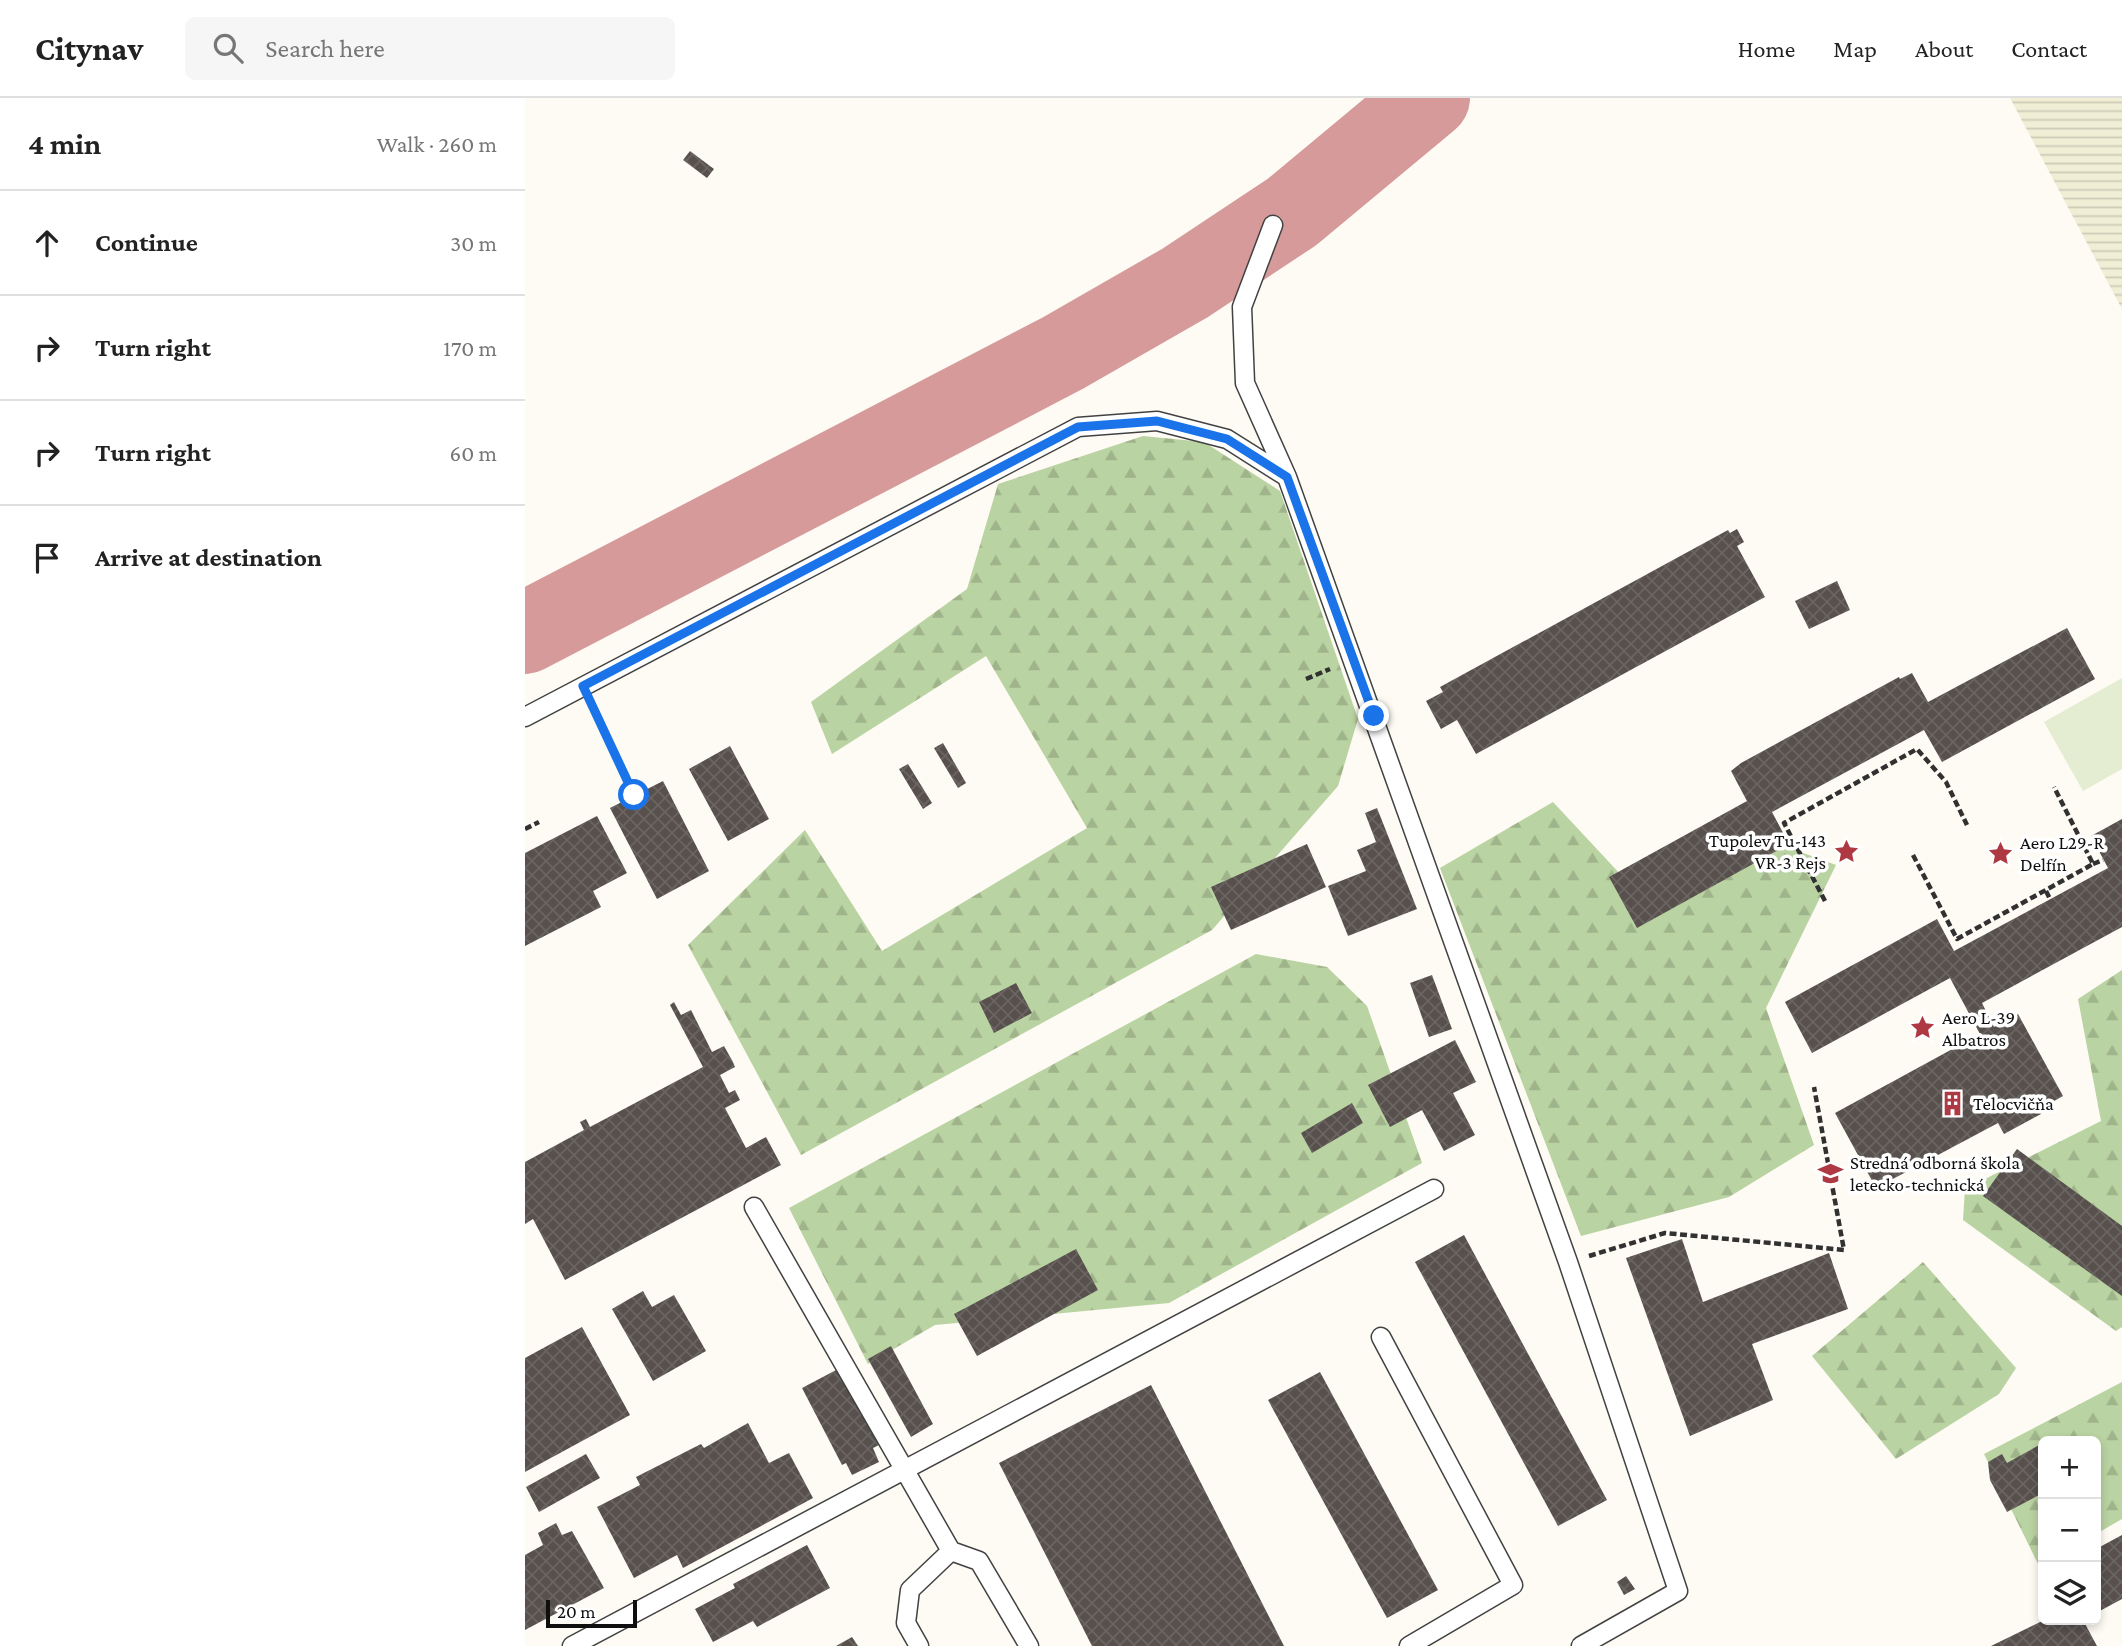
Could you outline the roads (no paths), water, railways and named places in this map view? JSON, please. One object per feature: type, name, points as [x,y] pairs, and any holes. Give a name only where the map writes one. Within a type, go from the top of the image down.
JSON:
[{"type":"lane","points":[[1273,225],[1242,307],[1245,383],[1287,477],[1569,1262],[1678,1591],[1581,1646]]},
{"type":"lane","points":[[525,717],[1078,427],[1157,421],[1227,439],[1287,477]]},
{"type":"lane","points":[[572,1646],[1434,1189]]},
{"type":"lane","points":[[754,1207],[951,1551],[979,1561],[1029,1646]]},
{"type":"lane","points":[[1381,1337],[1513,1585],[1409,1646]]},
{"type":"lane","points":[[919,1646],[907,1623],[909,1590],[951,1551]]},
{"type":"place","name":"Tupolev Tu-143 VR-3 Rejs","points":[[1846,851]]},
{"type":"place","name":"Aero L29-R Delfín","points":[[2000,853]]},
{"type":"place","name":"Aero L-39 Albatros","points":[[1922,1028]]},
{"type":"place","name":"Telocvičňa","points":[[1953,1103]]},
{"type":"place","name":"Stredná odborná škola letecko-technická","points":[[1830,1173]]}]
